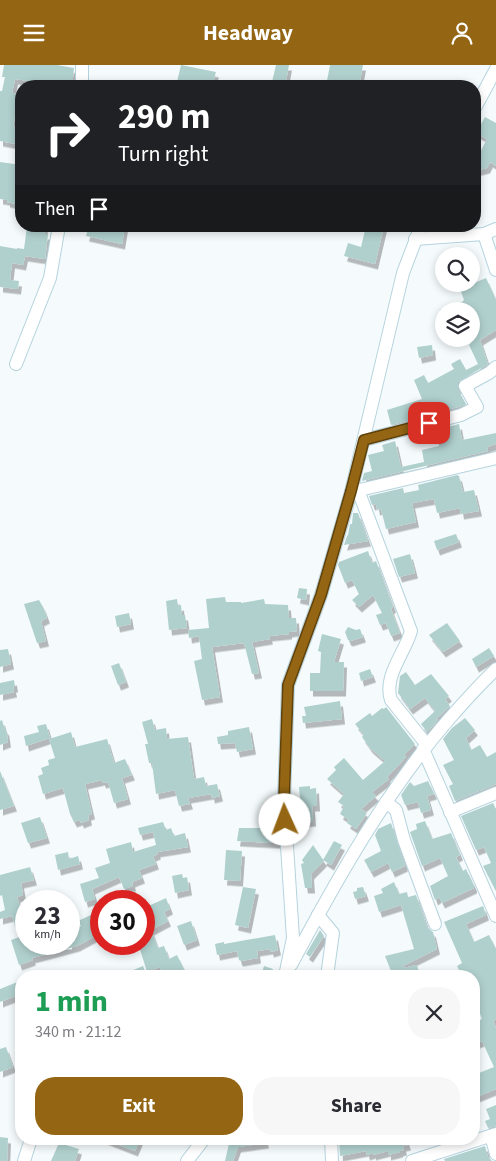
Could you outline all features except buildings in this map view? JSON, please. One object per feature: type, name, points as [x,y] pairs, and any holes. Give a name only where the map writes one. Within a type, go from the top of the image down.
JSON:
[{"type":"street","points":[[82,65],[82,80]]},
{"type":"street","points":[[481,97],[496,70]]},
{"type":"street","points":[[416,239],[484,233],[496,229]]},
{"type":"street","points":[[16,364],[48,284],[58,232]]},
{"type":"street","points":[[286,970],[293,939],[284,800],[288,685],[321,595],[355,491],[364,440],[403,273],[419,232]]},
{"type":"street","points":[[484,233],[496,271]]},
{"type":"street","points":[[364,440],[461,415],[477,407],[466,386],[496,367]]},
{"type":"street","points":[[355,491],[496,458]]},
{"type":"street","points":[[355,491],[411,631],[388,682],[388,692],[391,700],[425,747],[450,812],[496,916]]},
{"type":"street","points":[[288,970],[318,915],[386,802],[425,747],[481,683],[496,669]]},
{"type":"street","points":[[450,812],[496,793]]},
{"type":"street","points":[[386,802],[396,810],[404,840],[435,924]]},
{"type":"street","points":[[318,915],[334,933],[328,970]]},
{"type":"street","points":[[480,1140],[493,1135],[496,1153]]},
{"type":"street","points":[[24,1161],[28,1145]]},
{"type":"street","points":[[187,1161],[199,1145]]},
{"type":"street","points":[[331,1145],[332,1161]]},
{"type":"street","points":[[412,1161],[439,1157],[468,1145]]},
{"type":"route","points":[[285,820],[288,685],[321,595],[364,440],[429,423]]}]
